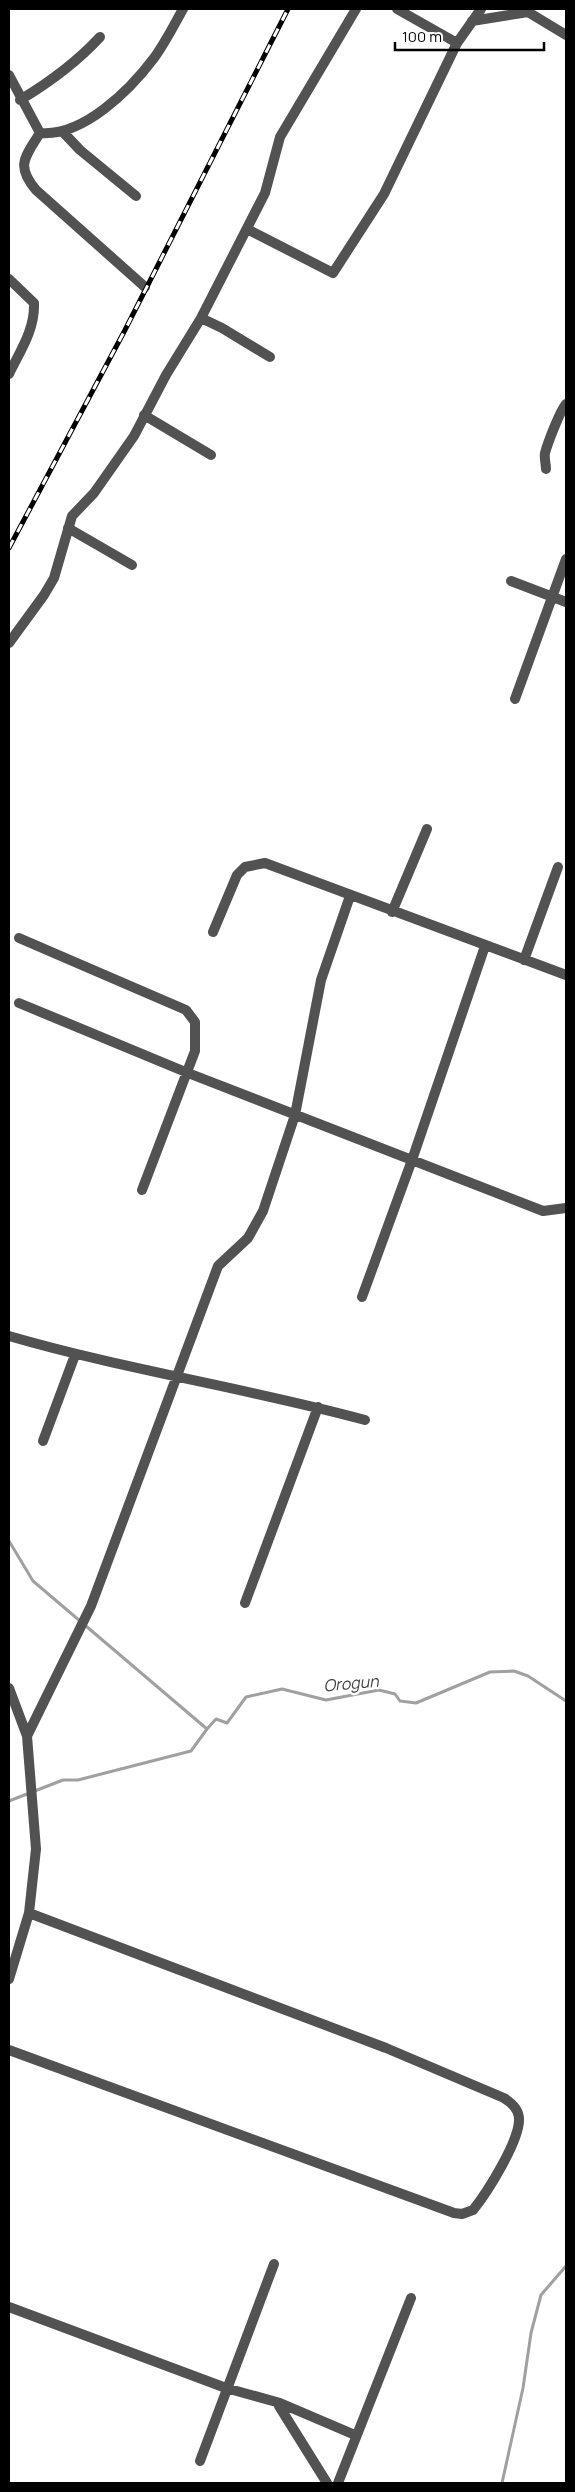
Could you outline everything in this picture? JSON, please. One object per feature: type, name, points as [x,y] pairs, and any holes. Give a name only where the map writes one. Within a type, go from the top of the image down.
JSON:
[{"type":"street","points":[[145,287],[36,190],[23,171],[28,152],[40,134],[62,131],[96,115],[131,86],[155,57],[183,9]]},
{"type":"street","points":[[9,643],[54,578],[72,516],[100,485],[134,436],[144,415],[200,318],[265,193],[280,137],[356,9]]},
{"type":"street","points":[[397,9],[457,43]]},
{"type":"street","points":[[247,229],[333,273],[384,194],[457,43],[481,9]]},
{"type":"street","points":[[472,21],[528,12],[566,35]]},
{"type":"street","points":[[20,100],[53,80],[82,57],[100,37]]},
{"type":"street","points":[[9,75],[20,100],[40,134]]},
{"type":"street","points":[[62,131],[80,150],[136,196]]},
{"type":"street","points":[[9,279],[34,303],[31,330],[9,374]]},
{"type":"street","points":[[200,318],[222,328],[270,357]]},
{"type":"street","points":[[546,469],[545,453],[555,429],[559,412],[566,404]]},
{"type":"street","points":[[144,415],[211,455]]},
{"type":"street","points":[[68,528],[132,565]]},
{"type":"street","points":[[514,699],[566,559]]},
{"type":"street","points":[[511,581],[566,602]]},
{"type":"street","points":[[392,912],[427,830]]},
{"type":"street","points":[[213,932],[238,875],[244,867],[255,863],[264,863],[566,975]]},
{"type":"street","points":[[524,960],[558,867]]},
{"type":"street","points":[[27,1736],[91,1606],[218,1266],[248,1238],[263,1211],[295,1115],[321,980],[350,896]]},
{"type":"street","points":[[19,938],[186,1010],[195,1022],[197,1034],[195,1051],[142,1190]]},
{"type":"street","points":[[362,1297],[412,1160],[485,946]]},
{"type":"street","points":[[19,1003],[188,1073],[543,1211],[566,1208]]},
{"type":"street","points":[[9,1336],[75,1355],[177,1375],[318,1407],[365,1420]]},
{"type":"street","points":[[43,1441],[75,1355]]},
{"type":"street","points":[[245,1603],[318,1407]]},
{"type":"street","points":[[9,1688],[27,1736],[36,1848],[29,1913],[9,1979]]},
{"type":"street","points":[[9,2050],[454,2213],[462,2214],[473,2210],[516,2138],[519,2119],[513,2104],[504,2098],[386,2048],[29,1913]]},
{"type":"street","points":[[200,2461],[274,2264]]},
{"type":"street","points":[[338,2483],[355,2434],[411,2298]]},
{"type":"street","points":[[9,2307],[226,2388],[280,2403],[355,2434]]},
{"type":"street","points":[[280,2403],[279,2406],[327,2483]]},
{"type":"waterway","points":[[9,1541],[33,1581],[207,1729]]},
{"type":"waterway","name":"Orogun","points":[[9,1801],[63,1780],[78,1780],[191,1751],[216,1719],[227,1723],[246,1697],[282,1689],[326,1700],[379,1690],[395,1694],[400,1701],[416,1703],[490,1672],[514,1671],[528,1676],[566,1701]]},
{"type":"waterway","points":[[502,2483],[523,2388],[531,2333],[541,2295],[566,2266]]},
{"type":"railway","points":[[9,548],[125,330],[288,9]]}]
